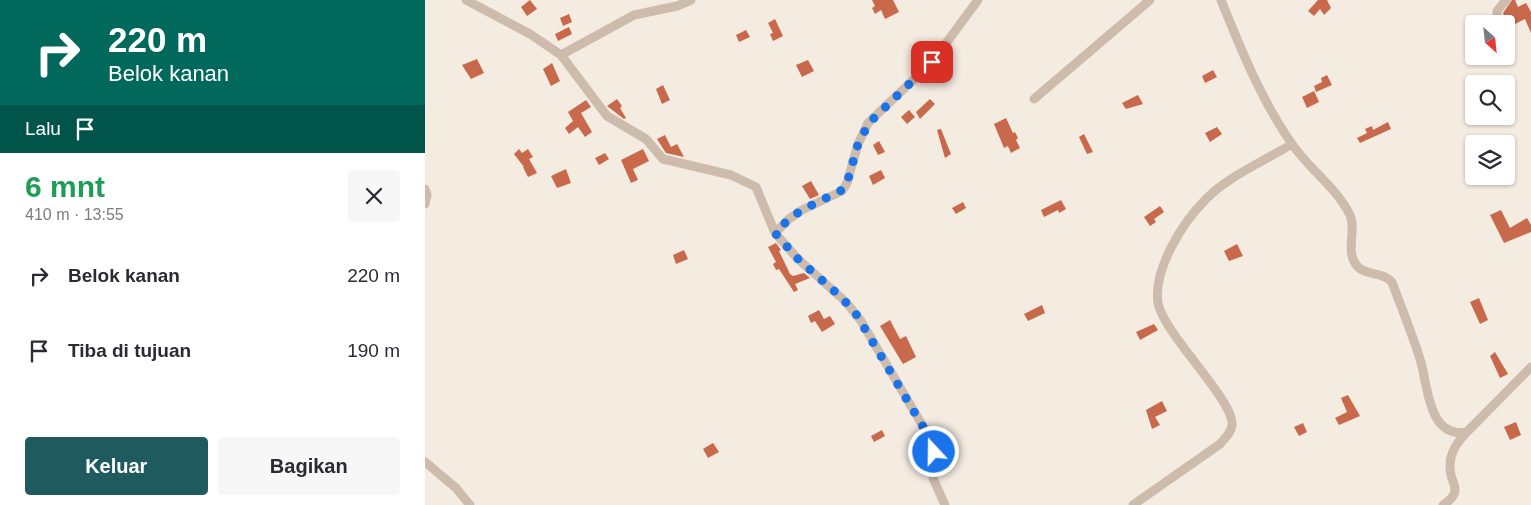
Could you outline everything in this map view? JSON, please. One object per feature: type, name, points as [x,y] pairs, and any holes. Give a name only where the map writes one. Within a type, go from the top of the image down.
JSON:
[{"type":"street","points":[[466,0],[531,34],[561,55],[607,116],[647,139],[663,159],[731,175],[756,187],[775,233],[798,259],[846,302],[861,321],[931,440],[933,447],[933,478],[945,505]]},
{"type":"street","points":[[561,55],[634,15],[677,6],[691,0]]},
{"type":"street","points":[[775,233],[789,219],[802,210],[842,190],[847,183],[858,144],[869,123],[932,62],[978,0]]},
{"type":"street","points":[[1033,99],[1150,0]]},
{"type":"street","points":[[1221,0],[1258,87],[1292,144],[1328,183],[1351,217],[1351,247],[1356,263],[1363,270],[1387,276],[1392,282],[1420,359],[1429,399],[1436,416],[1450,431],[1458,434],[1467,432]]},
{"type":"street","points":[[1497,15],[1497,11],[1506,0]]},
{"type":"street","points":[[1133,505],[1220,444],[1228,435],[1232,425],[1228,412],[1162,314],[1157,292],[1167,257],[1206,199],[1292,144]]},
{"type":"street","points":[[425,189],[427,195],[425,204]]},
{"type":"street","points":[[1443,505],[1449,501],[1455,490],[1450,472],[1455,445],[1531,366]]},
{"type":"street","points":[[425,462],[456,488],[470,505]]},
{"type":"building","points":[[530,0],[537,9],[527,16],[521,7]]},
{"type":"building","points":[[872,0],[893,0],[899,12],[885,19],[881,10],[875,14],[872,8],[875,6]]},
{"type":"building","points":[[1318,0],[1327,0],[1331,8],[1324,15],[1320,9],[1314,16],[1308,11]]},
{"type":"building","points":[[1512,0],[1515,0],[1518,7],[1526,3],[1531,12],[1531,33],[1525,19],[1515,24],[1515,15],[1504,15],[1503,13]]},
{"type":"building","points":[[569,14],[572,22],[563,26],[560,18]]},
{"type":"building","points":[[775,19],[783,36],[773,41],[770,34],[773,33],[768,23]]},
{"type":"building","points":[[569,27],[572,34],[558,41],[555,34]]},
{"type":"building","points":[[746,30],[750,37],[739,42],[736,35]]},
{"type":"building","points":[[477,59],[484,73],[471,79],[462,65]]},
{"type":"building","points":[[808,60],[814,71],[802,77],[796,65]]},
{"type":"building","points":[[552,63],[560,81],[551,86],[543,69]]},
{"type":"building","points":[[1213,70],[1217,77],[1205,83],[1202,76]]},
{"type":"building","points":[[1327,75],[1332,85],[1316,92],[1314,86],[1322,82],[1321,78]]},
{"type":"building","points":[[663,85],[670,100],[662,104],[656,89]]},
{"type":"building","points":[[1314,91],[1319,102],[1307,108],[1302,97]]},
{"type":"building","points":[[1138,95],[1143,104],[1126,109],[1122,103]]},
{"type":"building","points":[[617,99],[622,106],[620,108],[626,118],[624,119],[607,106]]},
{"type":"building","points":[[930,99],[935,104],[920,119],[916,112]]},
{"type":"building","points":[[586,100],[591,107],[581,113],[592,132],[585,137],[578,127],[569,134],[565,128],[573,121],[568,112]]},
{"type":"building","points":[[909,110],[915,117],[907,124],[901,117]]},
{"type":"building","points":[[1006,118],[1013,133],[1015,132],[1018,138],[1016,140],[1020,148],[1011,153],[1008,146],[1004,148],[994,124]]},
{"type":"building","points":[[1388,122],[1391,129],[1360,143],[1357,138],[1367,133],[1365,129],[1372,126],[1373,130]]},
{"type":"building","points":[[1217,127],[1222,134],[1210,142],[1205,133]]},
{"type":"building","points":[[941,129],[951,154],[945,158],[937,130]]},
{"type":"building","points":[[1084,134],[1093,152],[1087,154],[1079,137]]},
{"type":"building","points":[[665,135],[671,147],[677,144],[684,157],[666,153],[657,139]]},
{"type":"building","points":[[879,141],[885,152],[878,155],[873,145]]},
{"type":"building","points":[[519,149],[522,153],[528,149],[533,157],[529,159],[537,173],[528,177],[524,167],[514,154]]},
{"type":"building","points":[[643,149],[649,161],[633,169],[638,180],[631,183],[621,160]]},
{"type":"building","points":[[605,153],[609,159],[599,165],[595,158]]},
{"type":"building","points":[[566,169],[571,183],[557,188],[551,176]]},
{"type":"building","points":[[881,170],[885,178],[873,185],[869,176]]},
{"type":"building","points":[[811,181],[819,195],[810,199],[802,186]]},
{"type":"building","points":[[1061,200],[1066,209],[1059,213],[1058,210],[1044,217],[1041,210]]},
{"type":"building","points":[[963,202],[966,208],[956,214],[952,208]]},
{"type":"building","points":[[1160,206],[1164,212],[1154,219],[1156,222],[1150,226],[1144,217]]},
{"type":"building","points":[[1501,210],[1510,228],[1527,218],[1531,225],[1531,232],[1504,243],[1490,215]]},
{"type":"building","points":[[776,243],[781,250],[779,251],[790,274],[793,276],[804,273],[810,278],[795,284],[798,290],[794,292],[779,269],[776,270],[773,264],[776,262],[768,247]]},
{"type":"building","points":[[1237,244],[1243,256],[1229,261],[1224,251]]},
{"type":"building","points":[[684,250],[688,259],[676,264],[673,255]]},
{"type":"building","points":[[1479,298],[1488,320],[1480,324],[1470,302]]},
{"type":"building","points":[[1042,305],[1045,313],[1028,321],[1024,314]]},
{"type":"building","points":[[819,310],[824,319],[830,316],[835,324],[822,332],[815,321],[811,323],[808,316]]},
{"type":"building","points":[[890,320],[900,339],[906,336],[916,357],[903,364],[880,326]]},
{"type":"building","points":[[1154,324],[1158,330],[1140,340],[1136,332]]},
{"type":"building","points":[[1495,352],[1508,374],[1500,378],[1490,356]]},
{"type":"building","points":[[1348,395],[1360,416],[1339,425],[1335,418],[1347,412],[1341,398]]},
{"type":"building","points":[[1162,401],[1167,411],[1155,417],[1160,425],[1152,429],[1146,410]]},
{"type":"building","points":[[1516,422],[1521,435],[1510,440],[1504,427]]},
{"type":"building","points":[[1303,423],[1307,432],[1299,436],[1294,427]]},
{"type":"building","points":[[882,430],[885,436],[874,442],[871,436]]},
{"type":"building","points":[[713,443],[719,452],[708,458],[703,449]]},
{"type":"route","points":[[932,62],[875,115],[869,123],[858,144],[845,187],[839,193],[815,202],[802,210],[789,219],[775,233],[798,259],[851,307],[931,440],[934,452]]}]
